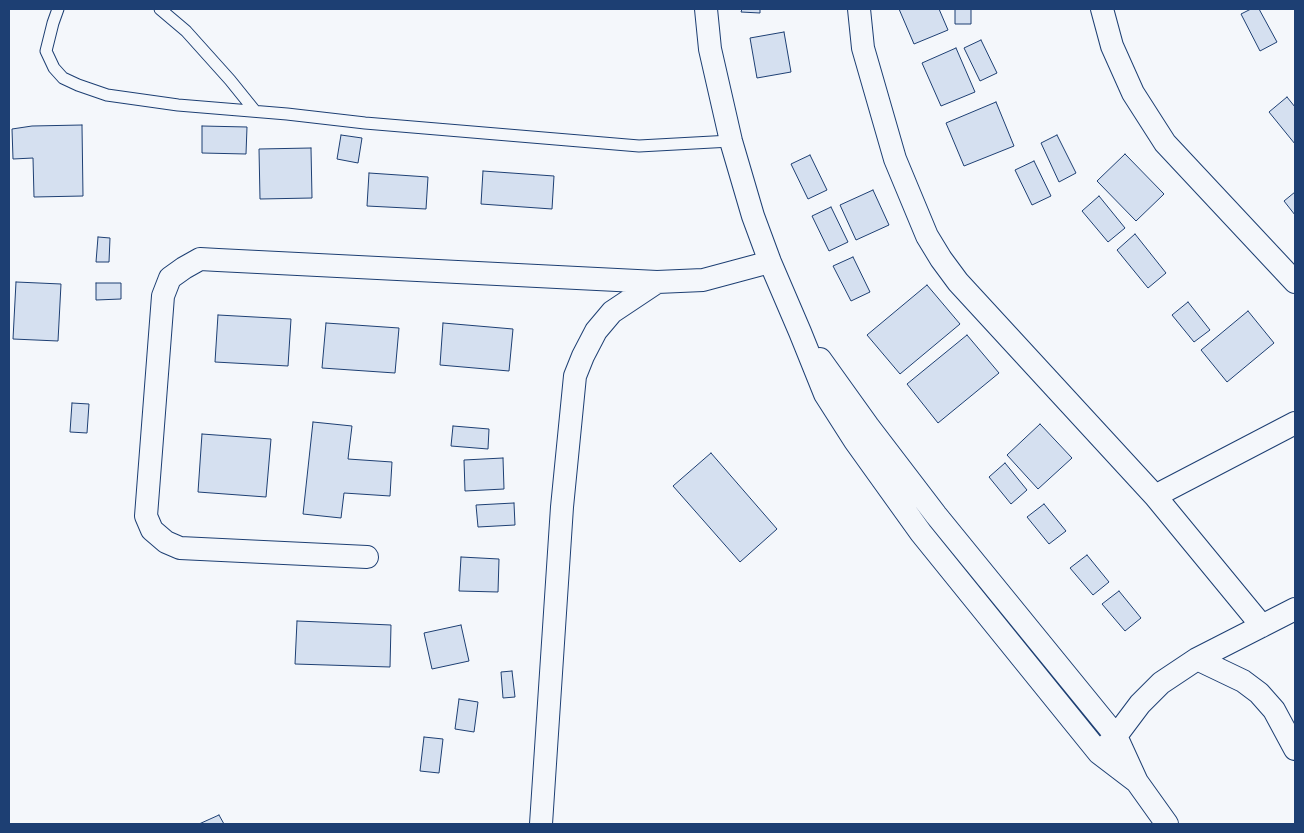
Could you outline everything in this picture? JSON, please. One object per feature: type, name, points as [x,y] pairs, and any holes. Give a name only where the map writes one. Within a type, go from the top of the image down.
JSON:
[{"type":"street","points":[[706,9],[710,49],[731,141],[753,216],[825,394],[861,449],[921,533],[1099,753],[1137,782]]},
{"type":"street","points":[[859,9],[863,48],[895,159],[927,236],[941,259],[958,282],[1154,496],[1262,626]]},
{"type":"street","points":[[1102,9],[1112,46],[1133,93],[1165,143],[1295,282]]},
{"type":"street","points":[[367,557],[180,548],[166,542],[152,530],[146,516],[163,296],[170,278],[200,259],[657,282],[703,280],[770,262]]},
{"type":"street","points":[[542,824],[562,507],[575,376],[596,331],[612,312],[657,282]]},
{"type":"street","points":[[800,332],[936,515],[1116,736],[1137,782],[1167,824]]},
{"type":"street","points":[[1154,496],[1295,422]]},
{"type":"street","points":[[1099,753],[1116,736],[1140,704],[1161,683],[1197,659],[1295,609]]},
{"type":"street","points":[[1197,659],[1243,681],[1259,692],[1274,710],[1295,749]]},
{"type":"lane","points":[[58,9],[46,51],[54,68],[64,78],[78,86],[107,95],[178,105],[375,124],[639,146],[731,141]]},
{"type":"lane","points":[[160,9],[186,30],[255,111]]},
{"type":"building","points":[[742,9],[760,9],[760,13],[741,12]]},
{"type":"building","points":[[899,9],[939,9],[948,30],[914,44]]},
{"type":"building","points":[[955,9],[971,9],[971,24],[955,24]]},
{"type":"building","points":[[1251,9],[1259,9],[1277,42],[1260,51],[1241,14]]},
{"type":"building","points":[[784,32],[791,72],[757,78],[750,38]]},
{"type":"building","points":[[981,40],[997,73],[980,81],[964,48]]},
{"type":"building","points":[[956,48],[975,92],[941,106],[922,63]]},
{"type":"building","points":[[1287,97],[1295,107],[1295,144],[1269,112]]},
{"type":"building","points":[[996,102],[1014,146],[964,166],[946,123]]},
{"type":"building","points":[[82,125],[83,196],[34,197],[33,158],[13,159],[12,129],[32,126]]},
{"type":"building","points":[[202,126],[247,127],[246,154],[202,153]]},
{"type":"building","points":[[341,135],[362,138],[358,163],[337,159]]},
{"type":"building","points":[[1057,135],[1076,173],[1059,182],[1041,143]]},
{"type":"building","points":[[311,148],[312,198],[260,199],[259,149]]},
{"type":"building","points":[[1125,154],[1164,194],[1136,221],[1097,181]]},
{"type":"building","points":[[810,155],[827,190],[808,199],[791,164]]},
{"type":"building","points":[[1034,161],[1051,196],[1032,205],[1015,170]]},
{"type":"building","points":[[483,171],[554,176],[552,209],[481,204]]},
{"type":"building","points":[[369,173],[428,177],[426,209],[367,206]]},
{"type":"building","points":[[873,190],[889,225],[856,240],[840,205]]},
{"type":"building","points":[[1295,192],[1295,215],[1284,201]]},
{"type":"building","points":[[1099,196],[1125,228],[1108,242],[1082,211]]},
{"type":"building","points":[[831,207],[848,242],[829,251],[812,216]]},
{"type":"building","points":[[1135,234],[1166,273],[1148,288],[1117,250]]},
{"type":"building","points":[[98,237],[110,238],[109,262],[96,262]]},
{"type":"building","points":[[853,257],[870,292],[851,301],[833,266]]},
{"type":"building","points":[[16,282],[61,284],[58,341],[13,339]]},
{"type":"building","points":[[96,283],[121,283],[121,299],[96,300]]},
{"type":"building","points":[[927,285],[960,324],[900,374],[867,335]]},
{"type":"building","points":[[1188,302],[1210,330],[1194,342],[1172,315]]},
{"type":"building","points":[[1248,311],[1274,343],[1227,382],[1201,350]]},
{"type":"building","points":[[218,315],[291,319],[288,366],[215,362]]},
{"type":"building","points":[[326,323],[399,328],[395,373],[322,368]]},
{"type":"building","points":[[443,323],[513,329],[509,371],[440,365]]},
{"type":"building","points":[[967,335],[999,373],[938,423],[907,384]]},
{"type":"building","points":[[72,403],[89,404],[87,433],[70,432]]},
{"type":"building","points":[[313,422],[352,426],[348,459],[392,462],[390,496],[344,493],[341,518],[303,514]]},
{"type":"building","points":[[1040,424],[1072,458],[1038,489],[1007,455]]},
{"type":"building","points":[[453,426],[489,429],[488,449],[451,446]]},
{"type":"building","points":[[202,434],[271,439],[266,497],[198,492]]},
{"type":"building","points":[[711,453],[777,529],[740,562],[673,486]]},
{"type":"building","points":[[503,458],[504,489],[465,491],[464,460]]},
{"type":"building","points":[[1005,463],[1027,490],[1011,504],[989,477]]},
{"type":"building","points":[[514,503],[515,525],[478,527],[476,505]]},
{"type":"building","points":[[1044,504],[1066,531],[1049,544],[1027,517]]},
{"type":"building","points":[[1087,555],[1109,582],[1093,595],[1070,568]]},
{"type":"building","points":[[461,557],[499,559],[498,592],[459,591]]},
{"type":"building","points":[[1119,591],[1141,618],[1125,631],[1102,604]]},
{"type":"building","points":[[297,621],[391,625],[390,667],[295,664]]},
{"type":"building","points":[[461,625],[469,661],[432,669],[424,633]]},
{"type":"building","points":[[512,671],[515,697],[503,698],[501,672]]},
{"type":"building","points":[[459,699],[478,702],[474,732],[455,729]]},
{"type":"building","points":[[424,737],[443,739],[439,773],[420,771]]},
{"type":"building","points":[[219,815],[224,824],[199,824]]}]
